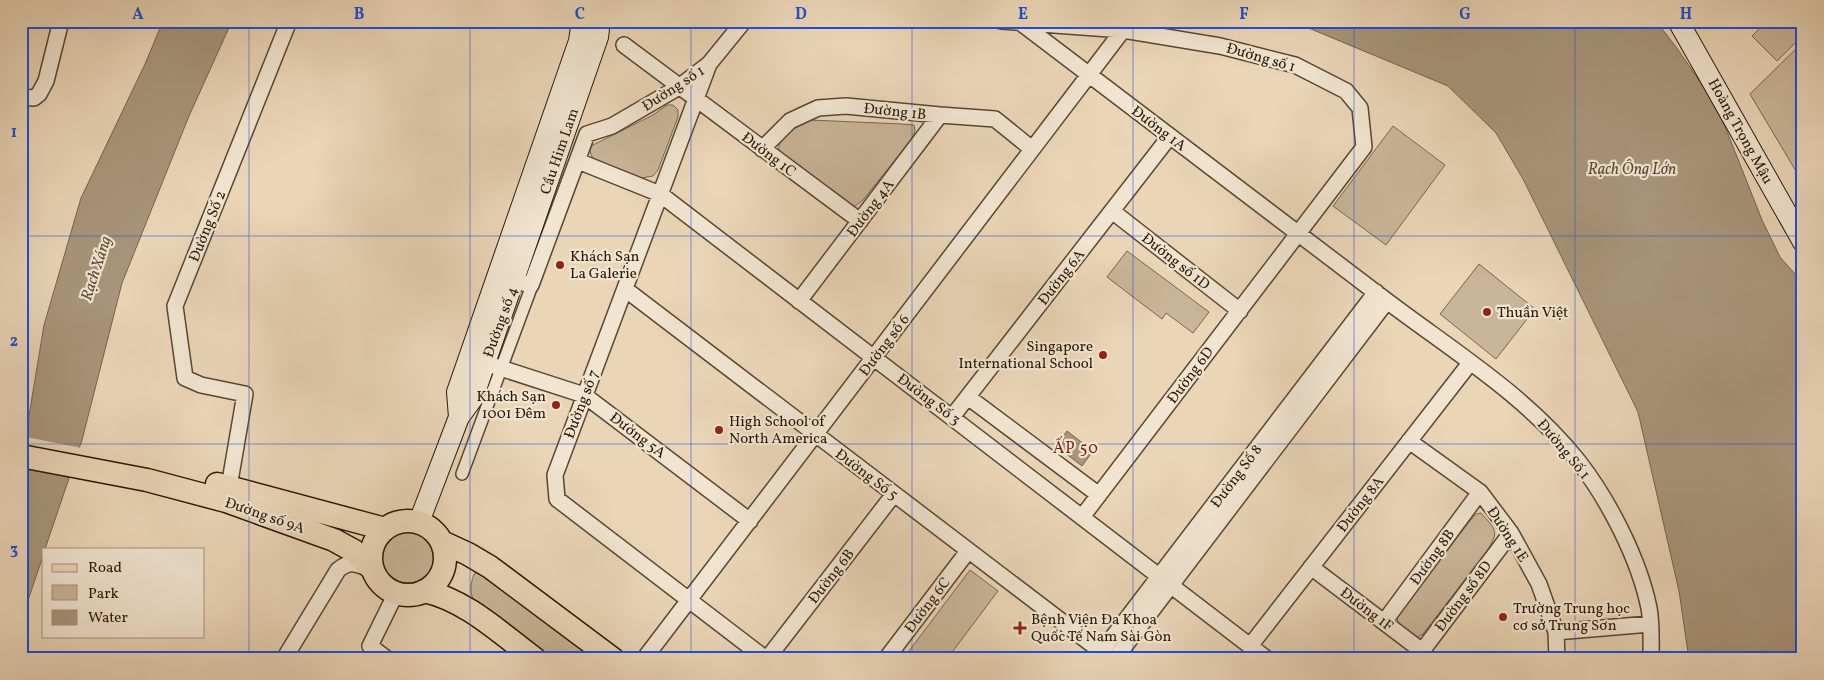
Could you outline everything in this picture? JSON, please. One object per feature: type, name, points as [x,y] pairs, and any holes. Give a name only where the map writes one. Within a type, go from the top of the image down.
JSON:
[{"type":"main road","name":"Cầu Him Lam","points":[[505,278],[580,41],[582,21]]},
{"type":"main road","name":"Cầu Him Lam","points":[[505,278],[598,37],[600,21]]},
{"type":"main road","name":"Hoàng Trọng Mậu","points":[[1678,21],[1803,242]]},
{"type":"main road","name":"Hoàng Trọng Mậu","points":[[1692,21],[1803,214]]},
{"type":"main road","name":"Đường số 4","points":[[419,522],[459,417],[493,366],[505,278]]},
{"type":"main road","name":"Đường số 4","points":[[459,417],[457,392],[505,278]]},
{"type":"main road","points":[[21,444],[148,474]]},
{"type":"main road","points":[[21,456],[148,474]]},
{"type":"main road","name":"Đường số 9A","points":[[148,474],[229,487],[385,529]]},
{"type":"main road","name":"Đường số 9A","points":[[148,474],[334,540],[354,551],[373,570]]},
{"type":"main road","points":[[424,591],[433,585],[445,565],[442,542],[431,528],[419,522],[407,520],[395,523],[385,529],[378,537],[373,548],[373,570],[386,588],[406,594],[424,591],[439,594],[463,606],[535,659]]},
{"type":"main road","points":[[442,542],[490,567],[613,659]]},
{"type":"street","points":[[21,97],[34,98],[43,89],[61,21]]},
{"type":"street","name":"Đường Số 2","points":[[229,487],[245,394],[201,386],[185,378],[175,306],[289,21]]},
{"type":"street","name":"Đường số 1","points":[[578,161],[587,134],[612,126],[679,87],[710,64],[744,21]]},
{"type":"street","name":"Đường số 1","points":[[1001,21],[1123,30],[1220,46],[1295,65],[1346,91],[1360,108],[1364,147],[1298,234]]},
{"type":"street","name":"Đường 1A","points":[[1021,22],[1298,234]]},
{"type":"street","name":"Đường số 6","points":[[644,659],[1123,30]]},
{"type":"street","name":"Đường 1C","points":[[624,46],[860,221]]},
{"type":"street","name":"Đường số 7","points":[[710,64],[554,475],[557,499],[767,659]]},
{"type":"street","name":"Đường 1B","points":[[762,149],[790,121],[818,108],[846,106],[940,116],[994,119],[1032,149]]},
{"type":"street","name":"Đường 4A","points":[[799,301],[940,116]]},
{"type":"street","name":"Đường 6A","points":[[952,417],[1170,136]]},
{"type":"street","points":[[462,474],[493,366],[578,161]]},
{"type":"street","name":"Đường số 4","points":[[505,278],[531,285],[578,161]]},
{"type":"street","name":"Đường Số 3","points":[[578,161],[660,194],[1267,659]]},
{"type":"street","name":"Đường số 1D","points":[[1112,211],[1240,311]]},
{"type":"street","name":"Đường Số 1","points":[[1298,234],[1513,394],[1552,430],[1580,463],[1624,537],[1639,572],[1649,609],[1651,659]]},
{"type":"street","name":"Đường 6D","points":[[1082,517],[1298,234]]},
{"type":"street","name":"Đường Số 5","points":[[624,289],[1106,657]]},
{"type":"street","name":"Đường Số 8","points":[[1106,657],[1381,296]]},
{"type":"street","name":"Đường 8A","points":[[1250,646],[1470,363]]},
{"type":"street","name":"Đường 5A","points":[[493,366],[584,395],[750,521]]},
{"type":"street","points":[[968,397],[1099,495]]},
{"type":"street","name":"Đường 1E","points":[[1409,441],[1480,492],[1511,534],[1539,584],[1556,632],[1557,659]]},
{"type":"street","points":[[1020,469],[1036,448]]},
{"type":"street","name":"Đường 8B","points":[[1384,622],[1480,492]]},
{"type":"street","name":"Đường 6B","points":[[767,659],[894,494]]},
{"type":"street","name":"Đường số 8D","points":[[1419,655],[1511,534]]},
{"type":"street","name":"Đường 6C","points":[[886,659],[968,551]]},
{"type":"street","points":[[284,659],[338,570],[346,564],[354,564],[373,570]]},
{"type":"street","name":"Đường 1F","points":[[1311,567],[1384,622],[1419,655]]},
{"type":"street","points":[[387,659],[370,646],[396,592]]},
{"type":"street","points":[[1556,632],[1650,624]]},
{"type":"green space","points":[[1767,21],[1803,21],[1803,35],[1777,61],[1752,36]]},
{"type":"green space","points":[[1803,42],[1803,183],[1750,94]]},
{"type":"green space","points":[[667,105],[673,105],[678,110],[678,117],[658,170],[653,176],[636,179],[593,159],[589,149],[593,145],[653,115]]},
{"type":"green space","points":[[810,120],[914,125],[915,131],[911,140],[863,200],[854,207],[779,152],[779,146],[784,136]]},
{"type":"green space","points":[[1393,126],[1445,165],[1386,245],[1333,206]]},
{"type":"green space","points":[[1127,251],[1209,312],[1193,333],[1166,313],[1162,319],[1107,277]]},
{"type":"green space","name":"Thuần Việt","points":[[1479,264],[1535,309],[1496,359],[1440,314]]},
{"type":"green space","points":[[1481,513],[1495,531],[1491,544],[1423,634],[1416,638],[1398,625],[1397,616],[1469,522],[1476,514]]},
{"type":"green space","points":[[403,529],[413,529],[423,533],[431,541],[435,556],[431,571],[423,579],[413,583],[403,583],[393,579],[385,571],[381,561],[381,551],[385,541],[393,533]]},
{"type":"green space","points":[[970,570],[998,591],[947,659],[903,659]]},
{"type":"green space","points":[[481,571],[600,659],[548,659],[476,604],[472,597],[471,586],[474,574]]},
{"type":"water","name":"Rạch Xáng","points":[[163,21],[232,21],[189,116],[122,283],[82,440],[45,548],[42,548],[42,559],[21,621],[21,442],[27,428],[44,325],[81,198],[145,64]]},
{"type":"water","name":"Rạch Ông Lớn","points":[[1276,21],[1656,21],[1708,93],[1726,129],[1762,220],[1780,257],[1803,283],[1803,659],[1689,659],[1679,591],[1638,412],[1523,179],[1496,133],[1448,86],[1311,29]]},
{"type":"water","points":[[1067,431],[1093,451],[1082,466],[1056,446]]},
{"type":"pier","points":[[21,436],[82,448],[74,471],[21,460]]},
{"type":"place","name":"Khách Sạn La Galerie","points":[[560,265]]},
{"type":"place","name":"Thuần Việt","points":[[1487,312]]},
{"type":"place","name":"Singapore International School","points":[[1103,355]]},
{"type":"place","name":"Khách Sạn 1001 Đêm","points":[[556,405]]},
{"type":"place","name":"High School of North America","points":[[719,430]]},
{"type":"place","name":"Trường Trung học cơ sở Trung Sơn","points":[[1503,617]]},
{"type":"place","name":"Bệnh Viện Đa Khoa Quốc Tế Nam Sài Gòn","points":[[1020,628]]},
{"type":"district","name":"ẤP 50","points":[[1076,447]]}]
